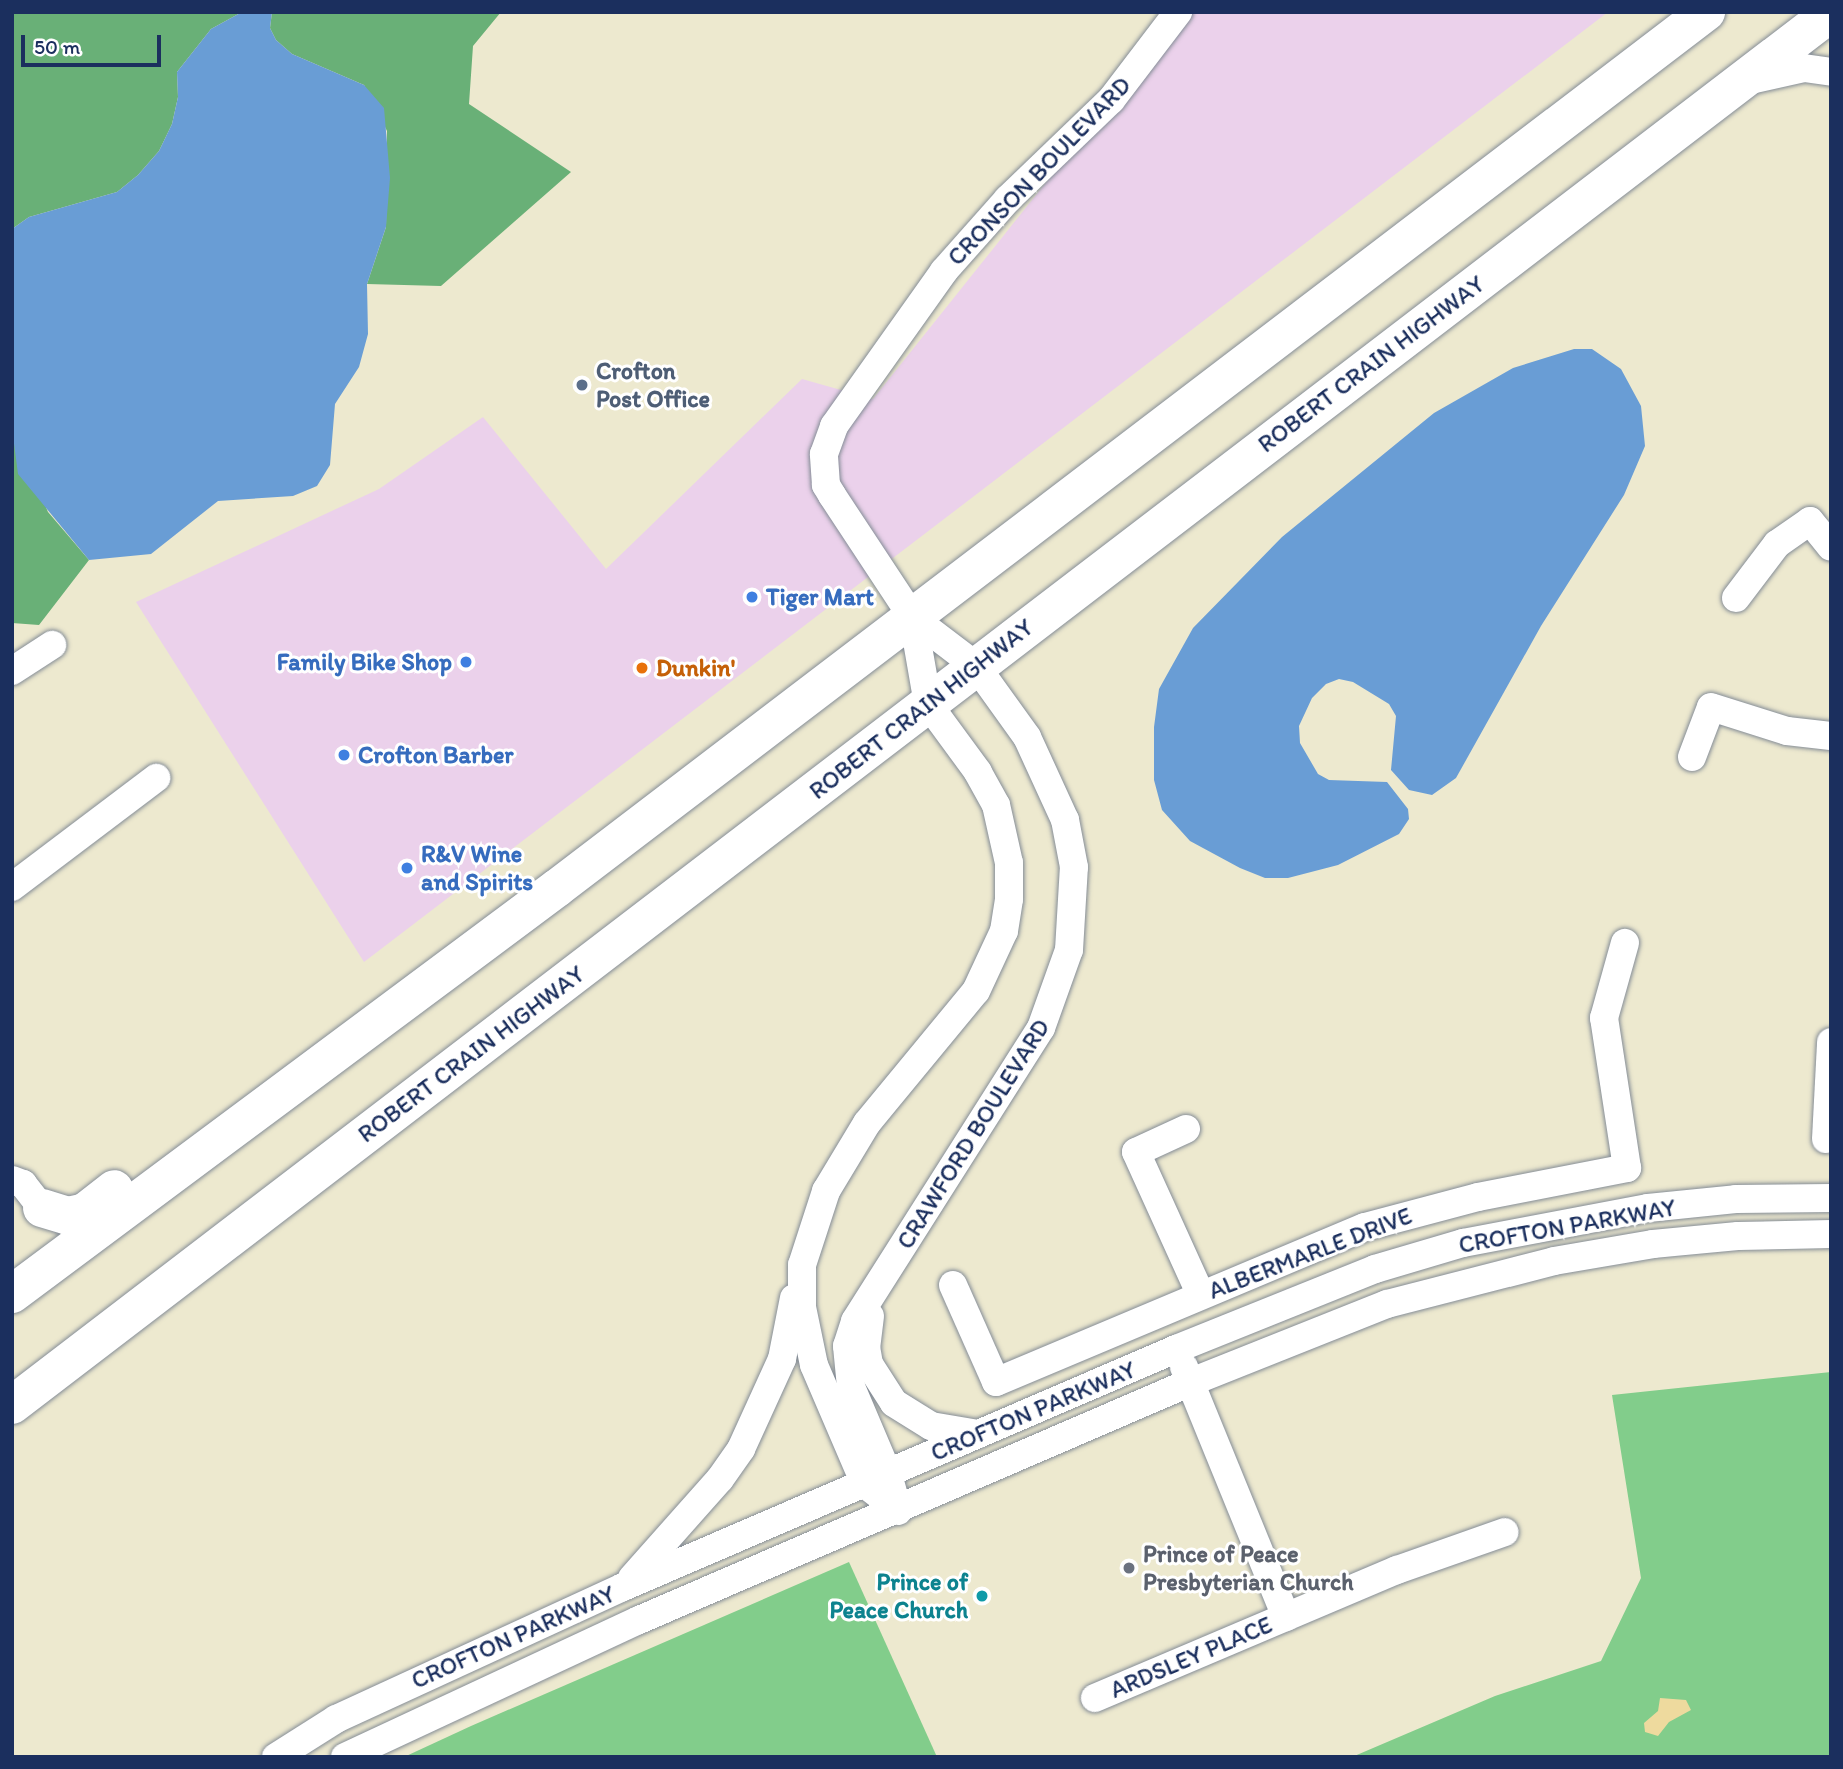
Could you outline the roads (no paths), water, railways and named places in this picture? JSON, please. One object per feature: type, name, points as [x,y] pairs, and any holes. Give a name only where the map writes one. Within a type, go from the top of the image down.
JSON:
[{"type":"highway","points":[[12,1294],[913,618],[1706,12]]},
{"type":"highway","name":"ROBERT CRAIN HIGHWAY","points":[[12,1405],[1831,13]]},
{"type":"highway","points":[[26,1190],[68,1216],[85,1212],[218,1111],[389,1012]]},
{"type":"highway","points":[[12,1271],[41,1243],[47,1227],[26,1190]]},
{"type":"street","name":"CRONSON BOULEVARD","points":[[913,618],[854,534],[826,485],[824,454],[834,426],[963,248],[1111,100],[1178,12]]},
{"type":"street","points":[[1740,82],[1804,68],[1831,72]]},
{"type":"street","points":[[1736,598],[1762,559],[1810,521],[1831,547]]},
{"type":"street","name":"CRAWFORD BOULEVARD","points":[[876,1479],[847,1368],[855,1321],[1041,1028],[1069,950],[1074,867],[1065,820],[1027,737],[976,666],[913,618]]},
{"type":"street","name":"CRAWFORD BOULEVARD","points":[[898,1511],[876,1479],[814,1365],[802,1307],[802,1265],[826,1192],[846,1156],[867,1123],[976,991],[1004,931],[1009,863],[996,805],[978,772],[928,704],[913,618]]},
{"type":"street","points":[[12,671],[52,645]]},
{"type":"street","points":[[1692,757],[1711,707],[1787,731],[1831,736]]},
{"type":"street","points":[[12,887],[156,778]]},
{"type":"street","name":"ALBERMARLE DRIVE","points":[[953,1285],[996,1382],[1160,1312],[1409,1213],[1627,1168],[1604,1018],[1625,943]]},
{"type":"street","points":[[1826,1139],[1831,1042]]},
{"type":"street","points":[[1186,1129],[1136,1152],[1201,1296]]},
{"type":"street","name":"CROFTON PARKWAY","points":[[276,1757],[346,1714],[624,1587],[1176,1349],[1375,1269],[1463,1243],[1648,1208],[1736,1199],[1831,1198]]},
{"type":"street","name":"CROFTON PARKWAY","points":[[345,1757],[639,1620],[898,1511],[1191,1382],[1387,1304],[1472,1279],[1653,1244],[1738,1236],[1831,1234]]},
{"type":"street","points":[[624,1587],[720,1479],[752,1430],[782,1359],[802,1265]]},
{"type":"street","points":[[883,1278],[868,1323],[866,1347],[881,1387],[894,1403],[931,1426],[981,1434]]},
{"type":"street","points":[[1160,1312],[1176,1349]]},
{"type":"street","name":"ARDSLEY PLACE","points":[[1176,1349],[1286,1617]]},
{"type":"street","name":"ARDSLEY PLACE","points":[[1095,1698],[1439,1553],[1505,1532]]},
{"type":"water","points":[[242,12],[272,12],[270,28],[276,40],[292,54],[364,85],[384,108],[390,178],[386,227],[367,284],[368,334],[359,367],[335,404],[330,465],[317,486],[293,496],[218,501],[151,554],[89,560],[18,474],[12,428],[12,229],[29,217],[117,192],[138,175],[159,151],[172,124],[178,97],[177,72],[211,29]]},
{"type":"water","points":[[1574,349],[1592,349],[1621,369],[1641,406],[1645,446],[1624,495],[1541,626],[1456,778],[1432,795],[1409,790],[1391,770],[1396,716],[1389,704],[1353,682],[1339,679],[1326,684],[1312,698],[1299,726],[1300,743],[1318,774],[1329,780],[1387,782],[1408,809],[1409,819],[1399,834],[1338,865],[1288,878],[1265,878],[1190,841],[1162,810],[1154,780],[1154,727],[1159,689],[1193,628],[1282,537],[1434,413],[1513,368]]},
{"type":"place","name":"Crofton Post Office","points":[[582,385]]},
{"type":"place","name":"Tiger Mart","points":[[752,597]]},
{"type":"place","name":"Family Bike Shop","points":[[466,662]]},
{"type":"place","name":"Dunkin'","points":[[642,668]]},
{"type":"place","name":"Crofton Barber","points":[[344,755]]},
{"type":"place","name":"R&V Wine and Spirits","points":[[407,868]]},
{"type":"place","name":"Prince of Peace Presbyterian Church","points":[[1129,1568]]},
{"type":"place","name":"Prince of Peace Church","points":[[982,1596]]}]
